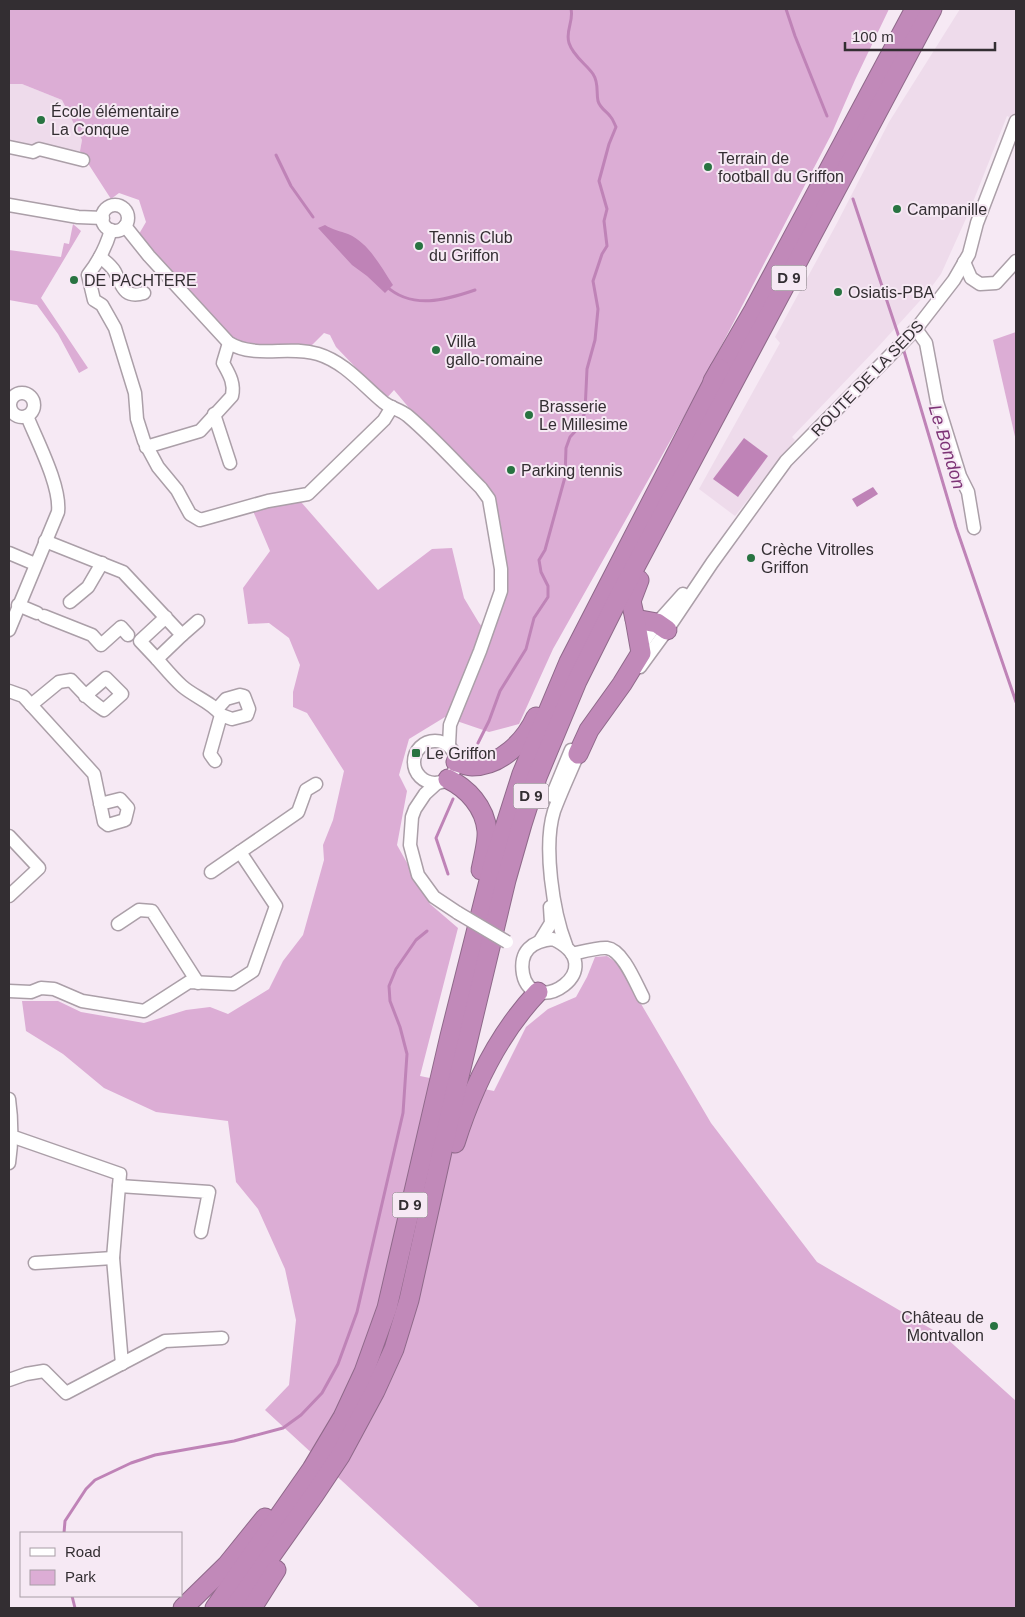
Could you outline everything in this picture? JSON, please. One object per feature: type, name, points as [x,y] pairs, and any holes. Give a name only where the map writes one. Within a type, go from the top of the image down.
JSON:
[{"type":"highway","points":[[754,310],[901,9]]},
{"type":"highway","name":"D 9","points":[[215,1608],[312,1469],[343,1417],[364,1372],[387,1308],[492,865],[522,774],[569,662],[720,369],[754,310],[915,9]]},
{"type":"highway","name":"D 9","points":[[234,1608],[314,1495],[362,1416],[394,1348],[409,1300],[452,1106],[506,880],[537,777],[577,680],[619,597],[932,9]]},
{"type":"highway","points":[[839,184],[942,9]]},
{"type":"highway","points":[[453,753],[471,766],[488,763],[503,757],[530,730],[581,620],[649,492],[720,369]]},
{"type":"highway","points":[[578,754],[589,730],[637,662],[641,653],[630,601],[632,594],[740,372]]},
{"type":"highway","points":[[635,618],[662,627]]},
{"type":"highway","points":[[442,781],[460,784],[473,797],[487,831],[482,864],[460,959],[450,1036]]},
{"type":"highway","points":[[419,1256],[461,1124],[484,1069],[525,1005],[538,992]]},
{"type":"highway","points":[[183,1608],[227,1565],[296,1480],[318,1449],[364,1372]]},
{"type":"highway","points":[[252,1608],[322,1498],[344,1457],[362,1416]]},
{"type":"street","name":"ROUTE DE LA SEDS","points":[[569,949],[561,933],[554,892],[550,840],[554,812],[578,754],[662,627],[712,563],[786,461],[913,332],[954,280],[969,254],[977,223],[1016,121]]},
{"type":"street","points":[[9,147],[33,152],[39,149],[83,160]]},
{"type":"street","points":[[9,205],[78,217],[103,218]]},
{"type":"street","points":[[111,206],[122,207],[128,216],[125,226],[121,230],[111,230],[104,223],[103,218],[107,209],[111,206]]},
{"type":"street","points":[[125,226],[149,256],[228,344],[239,349],[251,351],[318,354],[338,363],[383,402],[408,415],[481,488],[489,499],[501,569],[501,591],[480,651],[450,725],[455,768],[425,794],[416,809],[412,817],[410,845],[418,875],[434,897],[525,953]]},
{"type":"street","points":[[111,230],[100,258],[88,275],[90,286],[94,300],[102,305],[115,328],[135,393],[137,420],[146,447],[158,467],[177,490],[190,514],[200,520],[268,501],[308,494],[384,420],[392,407]]},
{"type":"street","points":[[100,258],[114,270],[120,285],[125,290],[136,295],[144,293]]},
{"type":"street","points":[[964,262],[971,278],[980,284],[996,283],[1016,261]]},
{"type":"street","points":[[913,332],[926,343],[938,402],[960,476],[968,492],[974,528]]},
{"type":"street","points":[[146,447],[200,431],[232,396],[234,389],[232,381],[223,363],[228,344]]},
{"type":"street","points":[[214,414],[230,463]]},
{"type":"street","points":[[9,630],[14,606],[58,512],[58,496],[27,416]]},
{"type":"street","points":[[45,541],[123,572],[182,635]]},
{"type":"street","points":[[9,553],[35,564]]},
{"type":"street","points":[[70,602],[88,587],[102,563]]},
{"type":"street","points":[[14,606],[40,614],[92,635],[101,645],[121,627],[156,659],[181,686],[219,712],[210,754],[215,760]]},
{"type":"street","points":[[134,639],[166,617]]},
{"type":"street","points":[[156,659],[198,622]]},
{"type":"street","name":"ROUTE DE LA SEDS","points":[[540,940],[551,923],[542,841],[547,810],[559,775],[571,750],[593,714],[640,647],[662,627]]},
{"type":"street","points":[[31,705],[59,682],[71,680],[85,696]]},
{"type":"street","points":[[9,691],[22,696],[94,774],[100,804]]},
{"type":"street","points":[[416,809],[416,753],[419,748],[450,725]]},
{"type":"street","points":[[430,741],[443,742],[453,753]]},
{"type":"street","points":[[417,772],[426,781],[442,781]]},
{"type":"street","points":[[212,872],[298,812],[306,790],[316,784]]},
{"type":"street","points":[[9,836],[39,868],[9,896]]},
{"type":"street","points":[[9,991],[31,992],[41,988],[54,989],[82,1001],[144,1011],[190,982],[233,984],[254,971],[276,906],[240,852]]},
{"type":"street","points":[[118,924],[139,910],[152,911],[198,983]]},
{"type":"street","points":[[569,949],[575,967],[571,980],[562,988],[551,992],[538,992],[527,985],[523,975],[522,964],[525,953],[531,945],[540,940],[553,939],[569,949],[606,948],[614,951],[624,960],[643,997]]},
{"type":"street","points":[[9,1099],[11,1136],[9,1163]]},
{"type":"street","points":[[11,1136],[120,1174],[112,1258],[122,1364]]},
{"type":"street","points":[[119,1186],[209,1192],[201,1232]]},
{"type":"street","points":[[36,1264],[112,1258]]},
{"type":"street","points":[[9,1380],[26,1374],[44,1371],[66,1393],[165,1341],[222,1338]]},
{"type":"shaded area","points":[[960,9],[1016,9],[1016,121],[1007,116],[969,212],[941,274],[927,293],[878,347],[792,437],[795,440],[735,516],[699,489],[780,343],[775,337],[889,122]]},
{"type":"shaded area","name":"École élémentaire La Conque","points":[[9,84],[22,84],[62,100],[82,140],[80,151],[29,145],[9,145]]},
{"type":"shaded area","points":[[325,225],[348,234],[368,249],[393,285],[385,293],[352,265],[318,228]]},
{"type":"shaded area","points":[[744,438],[768,456],[738,497],[713,479]]},
{"type":"shaded area","points":[[873,487],[878,494],[857,507],[852,499]]},
{"type":"green space","points":[[9,9],[889,9],[831,135],[691,404],[553,649],[519,724],[489,732],[445,717],[409,739],[399,775],[407,791],[397,845],[430,904],[458,928],[420,1076],[494,1091],[526,1027],[548,1009],[576,997],[595,957],[607,956],[617,963],[711,1123],[817,1262],[945,1337],[1016,1401],[1016,1608],[480,1608],[265,1410],[289,1385],[296,1320],[285,1269],[258,1209],[236,1182],[228,1121],[156,1112],[104,1088],[63,1054],[26,1031],[22,1001],[58,1001],[81,1012],[144,1023],[186,1010],[210,1007],[228,1014],[269,989],[283,961],[303,935],[324,860],[323,845],[333,820],[344,771],[307,713],[293,707],[293,692],[300,665],[289,638],[269,623],[248,624],[243,588],[270,551],[253,511],[301,502],[378,590],[432,549],[452,548],[464,598],[479,623],[491,637],[507,589],[494,499],[411,413],[410,409],[394,390],[386,399],[336,347],[330,335],[324,333],[310,347],[251,347],[230,341],[139,234],[146,222],[139,200],[119,193],[111,199],[80,151],[82,140],[62,100],[22,84],[9,84]]},
{"type":"green space","points":[[73,224],[81,231],[41,298],[88,368],[79,373],[58,334],[37,305],[9,300],[9,250],[61,257],[64,243],[69,244]]},
{"type":"green space","points":[[1016,332],[1016,441],[993,340]]},
{"type":"waterway","points":[[478,743],[489,721],[500,691],[526,649],[534,618],[548,597],[548,586],[541,572],[539,560],[545,550],[565,477],[566,448],[570,437],[581,425],[585,411],[587,369],[595,340],[598,309],[593,281],[602,254],[607,246],[604,221],[607,209],[599,181],[609,144],[616,127],[611,117],[599,103],[595,77],[577,56],[569,43],[568,34],[571,9]]},
{"type":"waterway","name":"Le Bondon","points":[[786,9],[827,116]]},
{"type":"waterway","points":[[276,155],[291,186],[313,217]]},
{"type":"waterway","name":"Le Bondon","points":[[853,199],[900,340]]},
{"type":"waterway","points":[[386,286],[407,298],[429,301],[453,297],[475,290]]},
{"type":"waterway","name":"Le Bondon","points":[[903,348],[956,527],[1016,702]]},
{"type":"waterway","points":[[448,874],[436,838],[453,799]]},
{"type":"waterway","points":[[64,1532],[65,1521],[86,1489],[95,1480],[131,1463],[155,1455],[234,1441],[283,1428],[301,1415],[322,1393],[338,1364],[357,1312],[403,1113],[407,1054],[400,1027],[390,1001],[389,986],[396,969],[416,940],[427,931]]},
{"type":"waterway","points":[[72,1597],[75,1608]]},
{"type":"place","name":"École élémentaire La Conque","points":[[41,120]]},
{"type":"place","name":"Terrain de football du Griffon","points":[[708,167]]},
{"type":"place","name":"Campanille","points":[[897,209]]},
{"type":"place","name":"Tennis Club du Griffon","points":[[419,246]]},
{"type":"place","name":"DE PACHTERE","points":[[74,280]]},
{"type":"place","name":"Osiatis-PBA","points":[[838,292]]},
{"type":"place","name":"Villa gallo-romaine","points":[[436,350]]},
{"type":"place","name":"Brasserie Le Millesime","points":[[529,415]]},
{"type":"place","name":"Parking tennis","points":[[511,470]]},
{"type":"place","name":"Crèche Vitrolles Griffon","points":[[751,558]]},
{"type":"place","name":"Le Griffon","points":[[416,753]]},
{"type":"place","name":"Château de Montvallon","points":[[994,1326]]}]
